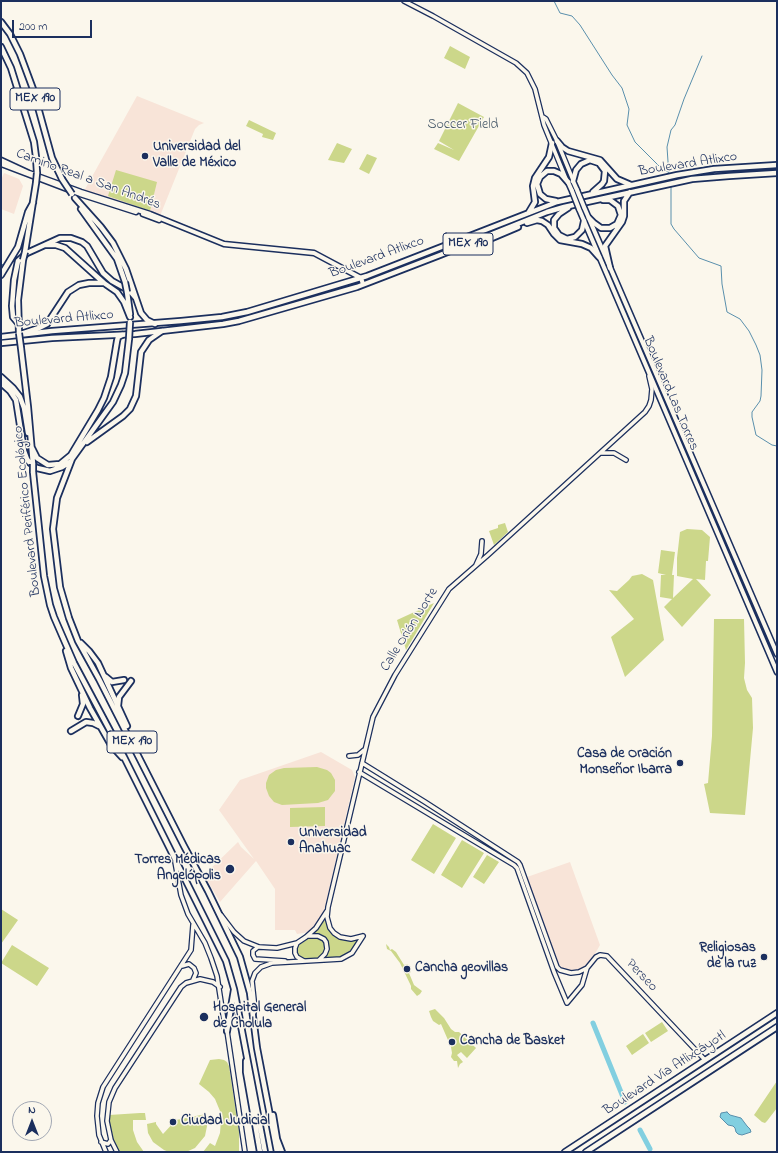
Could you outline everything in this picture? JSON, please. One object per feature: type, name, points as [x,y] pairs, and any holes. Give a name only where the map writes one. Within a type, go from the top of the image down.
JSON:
[{"type":"main road","name":"Boulevard Periférico Ecológico","points":[[1,22],[10,34],[20,54],[33,89],[52,158],[62,179],[117,259],[125,282],[130,320],[125,373],[121,385],[113,402],[83,446],[72,459],[57,498],[53,529],[60,587],[72,629],[142,762],[238,952],[244,968],[250,993],[257,1048],[277,1152]]},
{"type":"main road","name":"Boulevard Periférico Ecológico","points":[[1,47],[11,68],[34,142],[36,157],[37,172],[34,203],[23,260],[18,300],[18,323],[28,407],[44,576],[50,605],[65,645],[124,757],[175,861],[220,947],[229,969],[265,1152]]},
{"type":"main road","points":[[529,212],[536,202],[533,186],[535,178],[549,157],[554,142],[568,151],[600,160],[618,178],[631,185]]},
{"type":"main road","name":"Camino Real a San Andrés","points":[[1,160],[30,173],[81,192],[150,214],[167,222],[228,244],[314,253],[361,278]]},
{"type":"main road","points":[[573,181],[576,170],[581,164],[590,160],[599,163],[604,171],[604,180],[602,184],[590,193]]},
{"type":"main road","name":"Camino Real a San Andrés","points":[[1,164],[80,194],[167,222]]},
{"type":"main road","name":"Boulevard Atlixco","points":[[1,337],[20,332],[155,324],[222,317],[242,313],[361,278],[557,202],[590,193],[659,178],[714,169],[777,165]]},
{"type":"main road","points":[[557,202],[546,199],[540,194],[537,188],[539,179],[545,172],[554,171],[561,174],[568,182]]},
{"type":"main road","name":"Boulevard Atlixco","points":[[1,343],[52,338],[122,335],[239,321],[364,284],[547,212],[598,199],[692,179],[777,173]]},
{"type":"main road","name":"Boulevard Las Torres","points":[[573,181],[584,207],[586,219],[599,257],[777,672]]},
{"type":"main road","name":"Boulevard Las Torres","points":[[568,182],[579,209],[586,219],[610,268],[777,654]]},
{"type":"main road","points":[[610,268],[606,246],[622,222],[624,216],[624,201],[630,192]]},
{"type":"main road","points":[[73,196],[101,227],[116,249],[126,269],[142,315],[147,320],[155,324]]},
{"type":"main road","points":[[573,205],[556,217],[554,228],[562,238],[573,238],[579,234],[586,219],[605,229],[614,227],[620,220],[620,210],[615,203],[610,200],[598,199]]},
{"type":"main road","points":[[1,275],[18,246],[28,212],[34,203]]},
{"type":"main road","points":[[440,255],[446,256],[537,220],[548,225],[560,240],[582,244],[591,248],[599,257]]},
{"type":"main road","points":[[18,323],[13,317],[12,306],[17,264],[22,256],[63,237],[74,238],[87,246],[103,273],[112,281],[130,291],[135,297]]},
{"type":"main road","points":[[45,245],[56,245],[64,248],[104,283],[115,290],[120,295],[130,320]]},
{"type":"main road","points":[[361,278],[364,284]]},
{"type":"main road","points":[[20,332],[39,328],[47,324],[66,295],[74,288],[89,283],[104,283]]},
{"type":"main road","points":[[52,331],[52,338]]},
{"type":"main road","points":[[83,446],[130,409],[136,396],[142,349],[149,340],[162,331]]},
{"type":"main road","points":[[31,446],[35,455],[41,462],[48,465],[58,465],[64,462],[71,455],[98,410],[107,391],[118,337],[122,335]]},
{"type":"main road","points":[[1,377],[15,390],[22,401],[26,426],[31,438]]},
{"type":"main road","points":[[1,383],[10,391],[16,400],[24,451],[29,462],[37,468],[50,471],[62,468],[72,459]]},
{"type":"main road","points":[[83,435],[113,402]]},
{"type":"main road","points":[[78,640],[89,650],[98,663],[140,753],[142,762]]},
{"type":"main road","points":[[65,645],[70,664],[81,690],[101,728],[113,747],[124,757]]},
{"type":"main road","points":[[102,672],[107,679],[112,682],[124,680]]},
{"type":"main road","points":[[118,707],[119,697],[131,681]]},
{"type":"main road","points":[[78,716],[83,704],[81,690]]},
{"type":"main road","points":[[71,731],[86,722],[96,724],[101,728]]},
{"type":"main road","points":[[227,1031],[234,989]]},
{"type":"main road","name":"Boulevard Vía Atlixcáyotl","points":[[565,1152],[777,1013]]},
{"type":"main road","name":"Boulevard Vía Atlixcáyotl","points":[[586,1152],[777,1028]]},
{"type":"main road","points":[[257,1048],[262,1062],[277,1139],[282,1152]]},
{"type":"main road","points":[[246,1053],[246,1072],[260,1152]]},
{"type":"street","points":[[404,1],[516,63],[531,79],[543,117]]},
{"type":"street","name":"Boulevard Las Torres","points":[[543,117],[548,123],[568,182]]},
{"type":"street","name":"Boulevard Las Torres","points":[[543,117],[544,125],[573,181]]},
{"type":"street","name":"Calle Orión Norte","points":[[308,936],[322,920],[328,907],[373,717],[395,675],[449,589],[620,435],[649,406],[652,394],[648,373]]},
{"type":"street","points":[[600,453],[614,453],[626,460]]},
{"type":"street","points":[[475,566],[481,554],[482,541]]},
{"type":"street","points":[[349,756],[358,755],[365,749]]},
{"type":"street","points":[[362,763],[513,858],[520,865],[557,967],[560,970],[571,973],[579,972],[587,968]]},
{"type":"street","points":[[359,772],[476,842],[479,837]]},
{"type":"street","name":"Perseo","points":[[476,842],[517,868],[554,972],[567,1003],[582,985],[587,968],[596,957],[600,955],[607,956],[705,1060]]},
{"type":"street","points":[[175,861],[181,895],[192,924],[199,932],[211,958],[220,987],[244,1151]]},
{"type":"street","name":"Calle Orión Norte","points":[[328,907],[328,922]]},
{"type":"street","points":[[219,913],[237,936],[248,943],[259,947],[277,948],[297,943],[308,936],[318,936],[324,939],[327,949],[325,954],[318,960]]},
{"type":"street","points":[[252,1016],[255,1009],[252,981],[255,973],[260,967],[267,964],[289,962],[338,960],[344,958],[355,950],[363,936],[345,938],[334,933],[328,922],[322,920]]},
{"type":"street","points":[[106,1152],[101,1142],[97,1116],[99,1095],[191,950],[192,924]]},
{"type":"street","points":[[354,938],[361,940]]},
{"type":"street","points":[[297,943],[295,953],[297,957],[304,961]]},
{"type":"street","points":[[259,947],[253,950],[255,959],[289,962]]},
{"type":"street","points":[[182,966],[189,964],[194,968],[196,975],[192,981]]},
{"type":"street","points":[[117,1152],[111,1140],[107,1121],[107,1110],[111,1095],[180,988],[192,981],[200,979],[213,982],[220,987]]},
{"type":"street","points":[[155,1008],[161,1008],[163,1014]]},
{"type":"street","points":[[101,1142],[108,1144],[111,1140]]},
{"type":"shaded area","name":"Universidad del Valle de México","points":[[137,96],[204,123],[195,129],[160,216],[84,191]]},
{"type":"shaded area","points":[[4,173],[19,179],[23,186],[14,214],[1,209],[1,180]]},
{"type":"shaded area","name":"Universidad Anahuac","points":[[321,752],[352,770],[355,777],[325,907],[322,917],[310,932],[297,934],[295,930],[275,930],[275,889],[256,861],[220,902],[204,875],[238,842],[241,847],[254,859],[219,810],[240,780]]},
{"type":"shaded area","points":[[570,862],[600,945],[587,965],[581,969],[571,971],[562,968],[557,962],[527,877]]},
{"type":"green space","points":[[450,46],[470,57],[465,69],[444,58]]},
{"type":"green space","name":"Soccer Field","points":[[458,103],[484,117],[459,161],[434,149],[438,143],[454,150],[439,141]]},
{"type":"green space","points":[[249,120],[276,133],[273,140],[262,137],[263,134],[246,126]]},
{"type":"green space","points":[[337,143],[352,149],[344,163],[328,160]]},
{"type":"green space","points":[[367,154],[377,158],[369,174],[359,169]]},
{"type":"green space","points":[[116,170],[157,182],[150,211],[108,196]]},
{"type":"green space","points":[[505,523],[508,532],[494,545],[489,531],[498,528],[498,525]]},
{"type":"green space","points":[[687,529],[702,530],[710,537],[708,561],[706,561],[705,580],[696,579],[711,595],[682,627],[664,607],[672,599],[660,597],[661,575],[666,575],[658,573],[661,550],[675,552],[672,575],[674,575],[673,598],[693,579],[677,576],[677,558],[680,532]]},
{"type":"green space","points":[[642,574],[653,580],[664,640],[625,677],[611,637],[634,619],[609,590],[617,591],[632,576]]},
{"type":"green space","points":[[434,603],[406,650],[397,620]]},
{"type":"green space","points":[[714,619],[744,619],[744,678],[747,690],[752,698],[753,728],[745,815],[710,813],[704,784],[708,783],[712,736]]},
{"type":"green space","points":[[317,767],[327,770],[331,773],[335,780],[335,791],[328,800],[318,803],[282,805],[274,802],[269,796],[266,783],[269,775],[276,770],[284,768]]},
{"type":"green space","points":[[325,807],[325,826],[290,827],[290,808]]},
{"type":"green space","points":[[433,824],[456,838],[434,874],[411,860]]},
{"type":"green space","points":[[462,840],[484,853],[462,888],[441,875]]},
{"type":"green space","points":[[487,855],[499,862],[484,884],[473,877]]},
{"type":"green space","points":[[1,909],[18,920],[1,944]]},
{"type":"green space","points":[[324,921],[326,921],[339,938],[356,941],[357,943],[351,952],[341,958],[326,958],[329,949],[327,940],[325,937],[313,932]]},
{"type":"green space","points":[[315,936],[323,940],[325,943],[324,954],[317,959],[304,960],[299,956],[296,949],[299,945]]},
{"type":"green space","points":[[386,944],[390,950],[392,949],[396,952],[404,965],[408,964],[411,972],[409,973],[414,985],[422,991],[417,996],[411,989],[400,963],[391,951],[387,949]]},
{"type":"green space","points":[[12,945],[49,968],[37,986],[1,963]]},
{"type":"green space","points":[[435,1009],[444,1018],[451,1029],[455,1032],[459,1032],[476,1048],[467,1058],[461,1052],[457,1055],[463,1062],[458,1068],[457,1061],[454,1061],[451,1057],[451,1047],[441,1024],[439,1025],[433,1021],[431,1017],[429,1011]]},
{"type":"green space","points":[[662,1022],[668,1031],[651,1042],[645,1033]]},
{"type":"green space","points":[[643,1034],[649,1043],[632,1055],[626,1046]]},
{"type":"green space","points":[[219,1059],[227,1062],[229,1066],[239,1132],[239,1152],[203,1152],[210,1143],[215,1146],[220,1133],[221,1120],[220,1111],[215,1099],[199,1084],[210,1060]]},
{"type":"green space","points":[[777,1081],[777,1108],[765,1123],[754,1115]]},
{"type":"green space","points":[[145,1113],[146,1120],[133,1120],[133,1130],[137,1142],[144,1152],[119,1152],[111,1139],[109,1115]]},
{"type":"green space","points":[[206,1114],[207,1126],[205,1136],[195,1148],[186,1152],[169,1152],[164,1150],[153,1142],[148,1133],[147,1124],[156,1122],[163,1134],[176,1120]]},
{"type":"water","points":[[727,1112],[730,1115],[741,1118],[751,1132],[742,1135],[738,1134],[733,1126],[728,1125],[720,1117],[721,1113]]},
{"type":"waterway","points":[[554,1],[560,13],[572,16],[580,25],[622,88],[629,109],[627,125],[635,142],[662,169],[668,172]]},
{"type":"waterway","points":[[669,176],[667,147],[671,130],[675,125],[702,56]]},
{"type":"waterway","points":[[671,187],[671,224],[699,258],[721,266],[722,284],[727,312],[740,319],[749,331],[756,345],[760,355],[762,370],[761,396],[760,401],[752,412],[752,417],[756,435],[772,445],[777,446]]},
{"type":"waterway","points":[[593,1023],[625,1102]]},
{"type":"waterway","points":[[640,1130],[650,1149]]},
{"type":"place","name":"Universidad del Valle de México","points":[[145,156]]},
{"type":"place","name":"Casa de Oración Monseñor Ibarra","points":[[680,763]]},
{"type":"place","name":"Universidad Anahuac","points":[[291,842]]},
{"type":"place","name":"Torres Médicas Angelópolis","points":[[230,869]]},
{"type":"place","name":"Religiosas de la ruz","points":[[764,957]]},
{"type":"place","name":"Cancha geovillas","points":[[407,969]]},
{"type":"place","name":"Hospital General de Cholula","points":[[204,1017]]},
{"type":"place","name":"Cancha de Basket","points":[[452,1042]]},
{"type":"place","name":"Ciudad Judicial","points":[[173,1122]]}]
